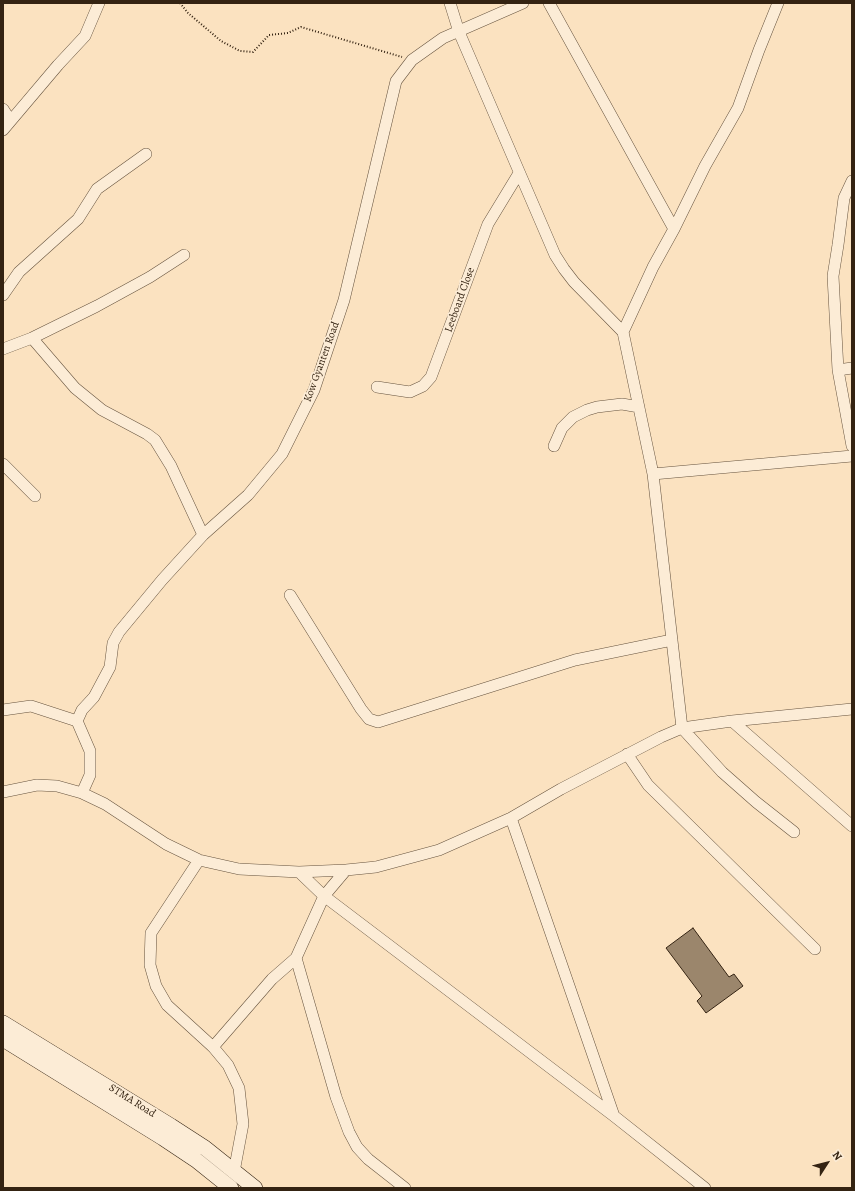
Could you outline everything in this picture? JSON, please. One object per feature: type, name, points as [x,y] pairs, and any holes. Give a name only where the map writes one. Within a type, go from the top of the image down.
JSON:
[{"type":"main road","name":"STMA Road","points":[[3,1022],[205,1148],[255,1188]]},
{"type":"main road","name":"STMA Road","points":[[3,1039],[163,1138],[196,1160],[231,1188]]},
{"type":"street","points":[[3,130],[10,120],[85,36],[99,3]]},
{"type":"street","points":[[450,3],[459,32],[555,255],[574,282],[623,332],[653,474],[682,728],[722,772],[756,802],[794,832]]},
{"type":"street","name":"Kow Gyanten Road","points":[[77,721],[82,710],[94,698],[110,668],[113,643],[118,632],[162,580],[203,536],[248,495],[282,454],[314,390],[344,300],[396,81],[412,60],[443,38],[523,3]]},
{"type":"street","points":[[549,3],[674,229]]},
{"type":"street","points":[[623,332],[653,267],[674,229],[705,166],[738,108],[778,3]]},
{"type":"street","points":[[3,109],[10,120]]},
{"type":"street","points":[[3,295],[19,272],[78,219],[97,189],[146,154]]},
{"type":"street","name":"Leeboard Close","points":[[378,387],[410,392],[423,386],[431,377],[488,224],[519,173]]},
{"type":"street","points":[[852,181],[844,198],[833,276],[838,370],[852,446]]},
{"type":"street","points":[[3,349],[32,338],[97,306],[150,277],[184,255]]},
{"type":"street","points":[[32,338],[75,388],[102,410],[147,434],[155,440],[170,466],[203,536]]},
{"type":"street","points":[[838,370],[852,368]]},
{"type":"street","points":[[554,446],[562,428],[573,417],[587,410],[622,404],[639,407]]},
{"type":"street","points":[[653,474],[852,456]]},
{"type":"street","points":[[3,464],[34,496]]},
{"type":"street","points":[[290,595],[361,709],[369,719],[378,722],[575,660],[672,640]]},
{"type":"street","points":[[3,710],[31,706],[77,721],[90,751],[90,774],[82,793]]},
{"type":"street","points":[[3,792],[37,785],[57,786],[82,793],[105,804],[166,844],[199,860],[239,869],[299,872],[376,868],[439,850],[511,818],[561,789],[627,754],[682,728],[732,721],[852,709]]},
{"type":"street","points":[[732,721],[852,826]]},
{"type":"street","points":[[627,754],[648,785],[815,949]]},
{"type":"street","points":[[511,818],[614,1116]]},
{"type":"street","points":[[199,860],[151,933],[150,965],[156,986],[167,1005],[213,1047],[228,1065],[239,1088],[244,1124],[234,1172]]},
{"type":"street","points":[[213,1047],[272,979],[296,958],[324,896],[346,870]]},
{"type":"street","points":[[299,872],[324,896],[614,1116],[705,1188]]},
{"type":"street","points":[[296,958],[336,1097],[349,1132],[357,1147],[368,1159],[405,1188]]},
{"type":"path","points":[[180,3],[188,13],[222,41],[240,52],[253,52],[269,35],[288,33],[301,27],[412,60]]},
{"type":"building","points":[[693,928],[729,977],[734,974],[743,986],[706,1013],[697,1001],[702,996],[666,948]]}]
